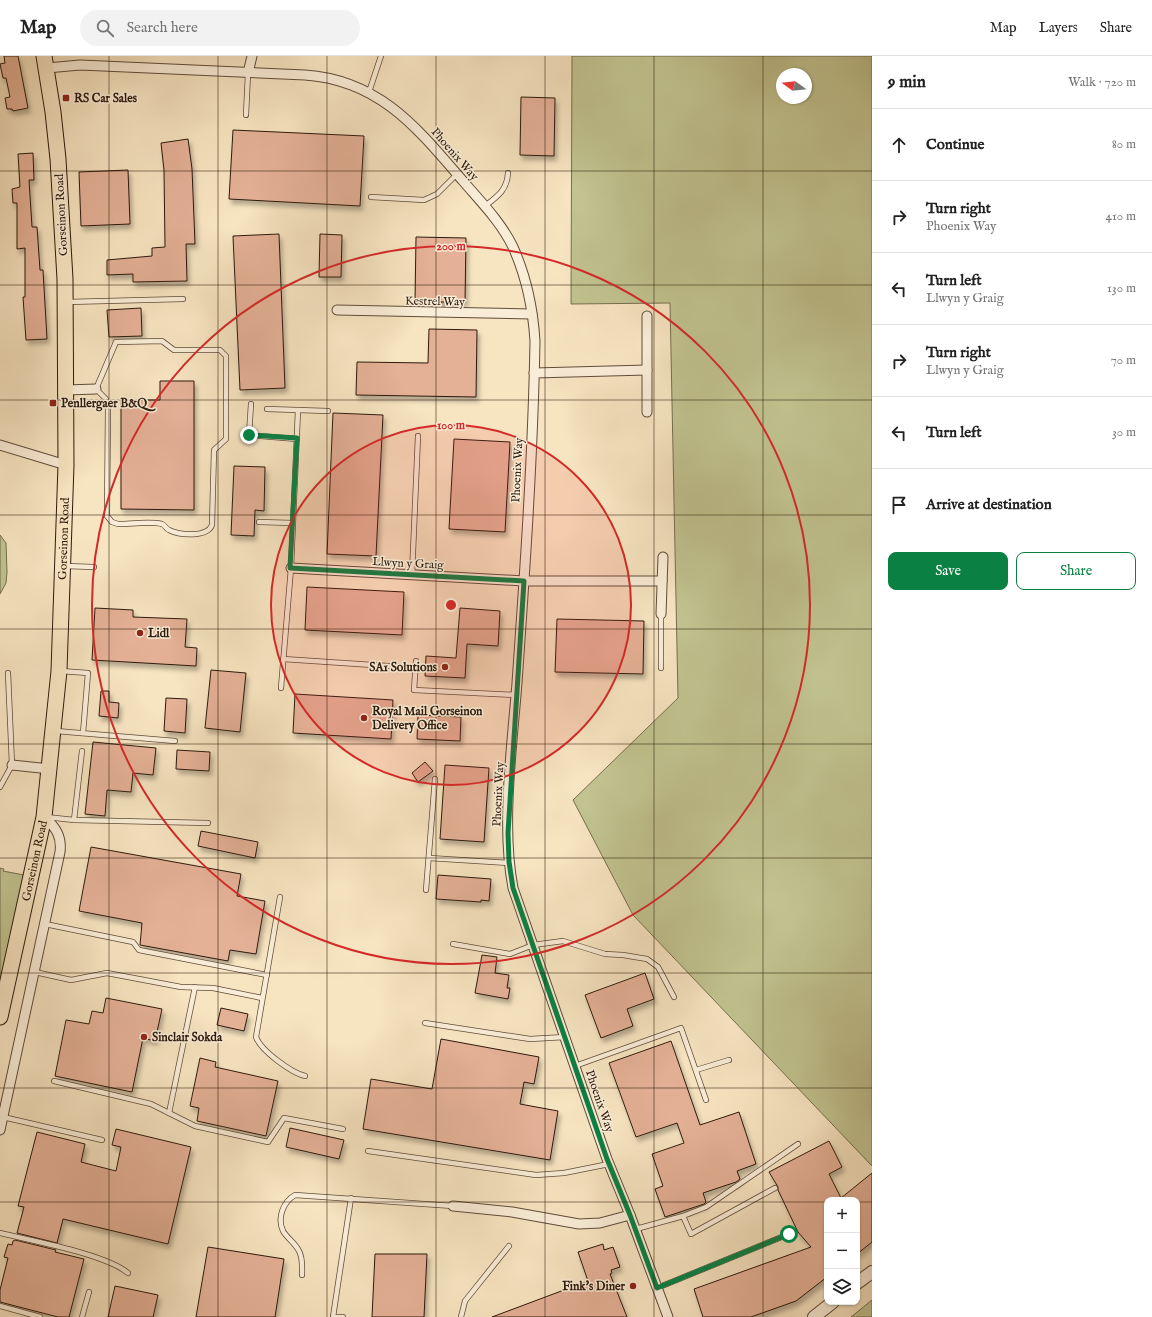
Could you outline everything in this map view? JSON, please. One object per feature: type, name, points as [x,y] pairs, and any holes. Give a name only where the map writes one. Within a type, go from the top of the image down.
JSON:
[{"type":"main road","name":"Gorseinon Road","points":[[0,1017],[44,817],[59,671],[66,465],[65,303],[58,159],[46,62]]},
{"type":"street","points":[[248,73],[252,56]]},
{"type":"street","name":"Phoenix Way","points":[[46,62],[320,77],[369,92],[396,110],[425,136],[485,206],[502,228],[513,247],[526,286],[532,314],[535,341],[524,581],[508,833],[509,862],[513,888],[609,1164],[636,1229],[668,1317]]},
{"type":"street","name":"Kestrel Way","points":[[336,310],[532,314]]},
{"type":"street","points":[[647,316],[647,412]]},
{"type":"street","points":[[534,373],[647,370]]},
{"type":"street","points":[[66,390],[96,389]]},
{"type":"street","points":[[2,443],[66,465]]},
{"type":"street","points":[[661,614],[663,557]]},
{"type":"street","name":"Llwyn y Graig","points":[[290,568],[524,581],[662,582]]},
{"type":"street","points":[[12,765],[50,769]]},
{"type":"street","points":[[0,1130],[61,845],[57,831],[44,817]]},
{"type":"street","points":[[453,1206],[512,1212],[579,1224],[600,1223],[630,1215]]},
{"type":"street","points":[[860,1281],[872,1272]]},
{"type":"street","points":[[814,1317],[829,1305]]},
{"type":"lane","points":[[369,92],[381,56]]},
{"type":"lane","points":[[246,114],[248,73]]},
{"type":"lane","points":[[485,206],[503,191],[506,185],[508,173]]},
{"type":"lane","points":[[371,197],[424,200],[437,194],[458,174]]},
{"type":"lane","points":[[65,303],[183,299]]},
{"type":"lane","points":[[162,341],[174,350],[220,350],[225,354],[227,364],[226,439],[214,450],[211,529],[202,533],[184,534],[169,530],[162,524],[118,524],[109,519],[107,513],[108,407],[106,399],[96,389],[116,342],[162,341]]},
{"type":"lane","points":[[251,404],[249,435],[297,438]]},
{"type":"lane","points":[[267,410],[328,411]]},
{"type":"lane","points":[[282,688],[293,523],[298,410]]},
{"type":"lane","points":[[412,575],[418,436]]},
{"type":"lane","points":[[259,522],[293,523]]},
{"type":"lane","points":[[63,566],[94,567]]},
{"type":"lane","points":[[661,614],[661,668]]},
{"type":"lane","points":[[283,659],[403,667]]},
{"type":"lane","points":[[416,661],[414,690],[516,695]]},
{"type":"lane","points":[[59,671],[88,673],[83,733]]},
{"type":"lane","points":[[0,787],[12,765],[8,673]]},
{"type":"lane","points":[[54,731],[175,741]]},
{"type":"lane","points":[[74,820],[82,751]]},
{"type":"lane","points":[[426,890],[435,779]]},
{"type":"lane","points":[[44,817],[74,820],[208,823]]},
{"type":"lane","points":[[429,858],[509,862]]},
{"type":"lane","points":[[280,897],[262,998],[257,1032],[258,1042],[296,1074],[305,1076]]},
{"type":"lane","points":[[45,924],[133,942],[139,950],[267,975]]},
{"type":"lane","points":[[453,944],[510,954],[533,945],[563,941],[605,954],[623,954],[647,960],[658,967],[674,997]]},
{"type":"lane","points":[[35,972],[71,980],[107,973],[181,987],[213,988],[262,998]]},
{"type":"lane","points":[[169,1113],[195,987]]},
{"type":"lane","points":[[425,1023],[530,1039],[565,1037]]},
{"type":"lane","points":[[575,1066],[681,1028],[706,1100]]},
{"type":"lane","points":[[696,1070],[729,1060]]},
{"type":"lane","points":[[54,1081],[151,1104],[195,1126],[268,1142],[284,1118],[343,1129]]},
{"type":"lane","points":[[3,1117],[102,1140]]},
{"type":"lane","points":[[636,1229],[683,1216],[706,1207],[798,1144]]},
{"type":"lane","points":[[368,1151],[536,1175],[564,1173],[609,1164]]},
{"type":"lane","points":[[683,1216],[691,1234],[775,1188]]},
{"type":"lane","points":[[302,1275],[302,1261],[299,1250],[283,1230],[281,1224],[281,1217],[285,1203],[290,1198],[300,1194],[453,1206]]},
{"type":"lane","points":[[343,1317],[333,1317],[351,1198]]},
{"type":"lane","points":[[0,1233],[81,1253],[114,1265],[128,1273]]},
{"type":"lane","points":[[657,1288],[789,1234]]},
{"type":"lane","points":[[461,1317],[465,1301],[509,1246]]},
{"type":"lane","points":[[82,1317],[88,1292]]},
{"type":"lane","points":[[0,1306],[40,1317]]},
{"type":"green space","points":[[572,56],[872,56],[872,1166],[633,915],[573,800],[678,698],[670,303],[571,304]]},
{"type":"green space","points":[[0,535],[6,543],[7,572],[6,583],[0,594]]},
{"type":"green space","points":[[0,868],[4,869],[3,871],[24,875],[0,984]]},
{"type":"green space","points":[[872,1300],[872,1317],[851,1317]]},
{"type":"building","points":[[4,56],[18,56],[28,108],[13,111],[12,109],[7,109],[5,98],[10,97],[6,78],[3,78],[0,64],[5,63]]},
{"type":"building","points":[[521,97],[555,98],[554,156],[520,155]]},
{"type":"building","points":[[233,130],[364,136],[360,206],[229,199]]},
{"type":"building","points":[[188,139],[192,169],[195,244],[186,244],[187,281],[133,282],[133,274],[107,275],[107,260],[152,256],[152,248],[165,247],[164,170],[161,143]]},
{"type":"building","points":[[33,153],[34,180],[29,180],[32,227],[37,227],[40,270],[43,270],[47,339],[26,340],[23,297],[25,297],[25,248],[17,249],[17,203],[13,203],[12,189],[20,187],[18,154]]},
{"type":"building","points":[[128,170],[130,224],[81,226],[79,172]]},
{"type":"building","points":[[279,234],[285,388],[240,390],[233,236]]},
{"type":"building","points":[[320,234],[342,235],[341,277],[319,277]]},
{"type":"building","points":[[416,237],[466,238],[465,302],[415,302]]},
{"type":"building","points":[[141,308],[142,336],[109,337],[107,310]]},
{"type":"building","points":[[429,329],[477,330],[476,397],[356,395],[357,362],[428,363]]},
{"type":"building","points":[[160,381],[194,381],[194,510],[121,509],[121,400],[160,400]]},
{"type":"building","points":[[333,413],[383,415],[376,556],[327,554]]},
{"type":"building","points":[[454,439],[510,442],[505,532],[449,529]]},
{"type":"building","points":[[234,466],[265,467],[264,511],[255,510],[254,536],[231,535]]},
{"type":"building","points":[[307,587],[404,592],[402,635],[305,630]]},
{"type":"building","name":"Lidl","points":[[95,608],[133,610],[133,617],[187,619],[185,647],[197,648],[196,666],[92,660]]},
{"type":"building","points":[[460,608],[500,611],[498,646],[467,644],[465,678],[425,676],[426,656],[456,658]]},
{"type":"building","points":[[557,619],[644,621],[643,674],[555,672]]},
{"type":"building","points":[[211,670],[246,673],[240,732],[205,728]]},
{"type":"building","points":[[101,691],[109,691],[109,702],[119,703],[118,718],[99,716]]},
{"type":"building","points":[[295,694],[393,700],[391,739],[293,733]]},
{"type":"building","points":[[166,698],[187,699],[185,733],[164,731]]},
{"type":"building","points":[[418,715],[461,717],[460,741],[417,739]]},
{"type":"building","points":[[93,742],[156,748],[153,775],[133,773],[131,792],[107,790],[105,816],[85,814]]},
{"type":"building","points":[[177,750],[210,752],[209,771],[176,769]]},
{"type":"building","points":[[425,762],[433,771],[418,782],[412,773]]},
{"type":"building","points":[[445,765],[489,768],[484,842],[440,839]]},
{"type":"building","points":[[201,831],[258,842],[255,858],[198,846]]},
{"type":"building","points":[[91,847],[241,874],[237,896],[265,901],[256,954],[230,950],[228,961],[140,945],[142,923],[79,911]]},
{"type":"building","points":[[438,875],[491,879],[489,901],[481,900],[481,902],[436,899]]},
{"type":"building","points":[[482,955],[497,957],[495,973],[509,975],[507,988],[510,988],[508,999],[475,993]]},
{"type":"building","points":[[645,973],[654,999],[627,1009],[633,1026],[601,1038],[585,995]]},
{"type":"building","points":[[106,998],[162,1009],[155,1041],[143,1038],[132,1092],[55,1076],[66,1020],[89,1024],[92,1011],[103,1013]]},
{"type":"building","points":[[221,1008],[248,1014],[244,1031],[217,1025]]},
{"type":"building","points":[[441,1039],[539,1057],[534,1084],[524,1082],[520,1104],[558,1111],[550,1160],[363,1129],[371,1079],[432,1089]]},
{"type":"building","points":[[671,1041],[700,1125],[739,1112],[756,1164],[737,1171],[740,1179],[736,1182],[703,1193],[706,1202],[704,1204],[665,1217],[655,1189],[663,1186],[652,1154],[684,1143],[677,1123],[636,1137],[609,1063]]},
{"type":"building","points":[[200,1058],[216,1062],[215,1067],[278,1081],[266,1136],[197,1121],[199,1108],[190,1106]]},
{"type":"building","points":[[290,1128],[344,1140],[339,1159],[286,1147]]},
{"type":"building","points":[[116,1129],[191,1147],[168,1244],[63,1219],[57,1243],[17,1233],[24,1207],[18,1206],[37,1132],[85,1144],[81,1162],[116,1171],[121,1147],[112,1145]]},
{"type":"building","points":[[829,1141],[842,1167],[829,1174],[840,1197],[824,1197],[824,1279],[796,1301],[751,1317],[703,1317],[694,1289],[811,1247],[798,1232],[778,1190],[778,1187],[769,1172]]},
{"type":"building","points":[[872,1173],[872,1242],[860,1252],[860,1197],[842,1197]]},
{"type":"building","points":[[15,1240],[56,1250],[55,1252],[84,1259],[69,1317],[58,1317],[0,1302],[0,1290],[8,1258],[4,1257],[8,1244],[12,1245],[13,1241]]},
{"type":"building","points":[[603,1244],[604,1250],[613,1247],[620,1267],[611,1270],[612,1273],[610,1274],[627,1317],[492,1317],[588,1281],[578,1252]]},
{"type":"building","points":[[208,1247],[284,1259],[275,1317],[196,1317]]},
{"type":"building","points":[[375,1254],[427,1254],[424,1317],[372,1317]]},
{"type":"building","points":[[115,1286],[158,1295],[153,1317],[108,1317]]},
{"type":"place","name":"RS Car Sales","points":[[66,98]]},
{"type":"place","name":"Penllergaer B&Q","points":[[53,403]]},
{"type":"place","name":"Lidl","points":[[140,633]]},
{"type":"place","name":"SA1 Solutions","points":[[445,667]]},
{"type":"place","name":"Royal Mail Gorseinon Delivery Office","points":[[364,718]]},
{"type":"place","name":"Sinclair Sokda","points":[[144,1037]]},
{"type":"place","name":"Fink's Diner","points":[[633,1286]]},
{"type":"route","points":[[249,435],[297,438],[290,568],[524,581],[508,833],[509,862],[513,888],[607,1159],[630,1215],[657,1288],[789,1234]]}]
